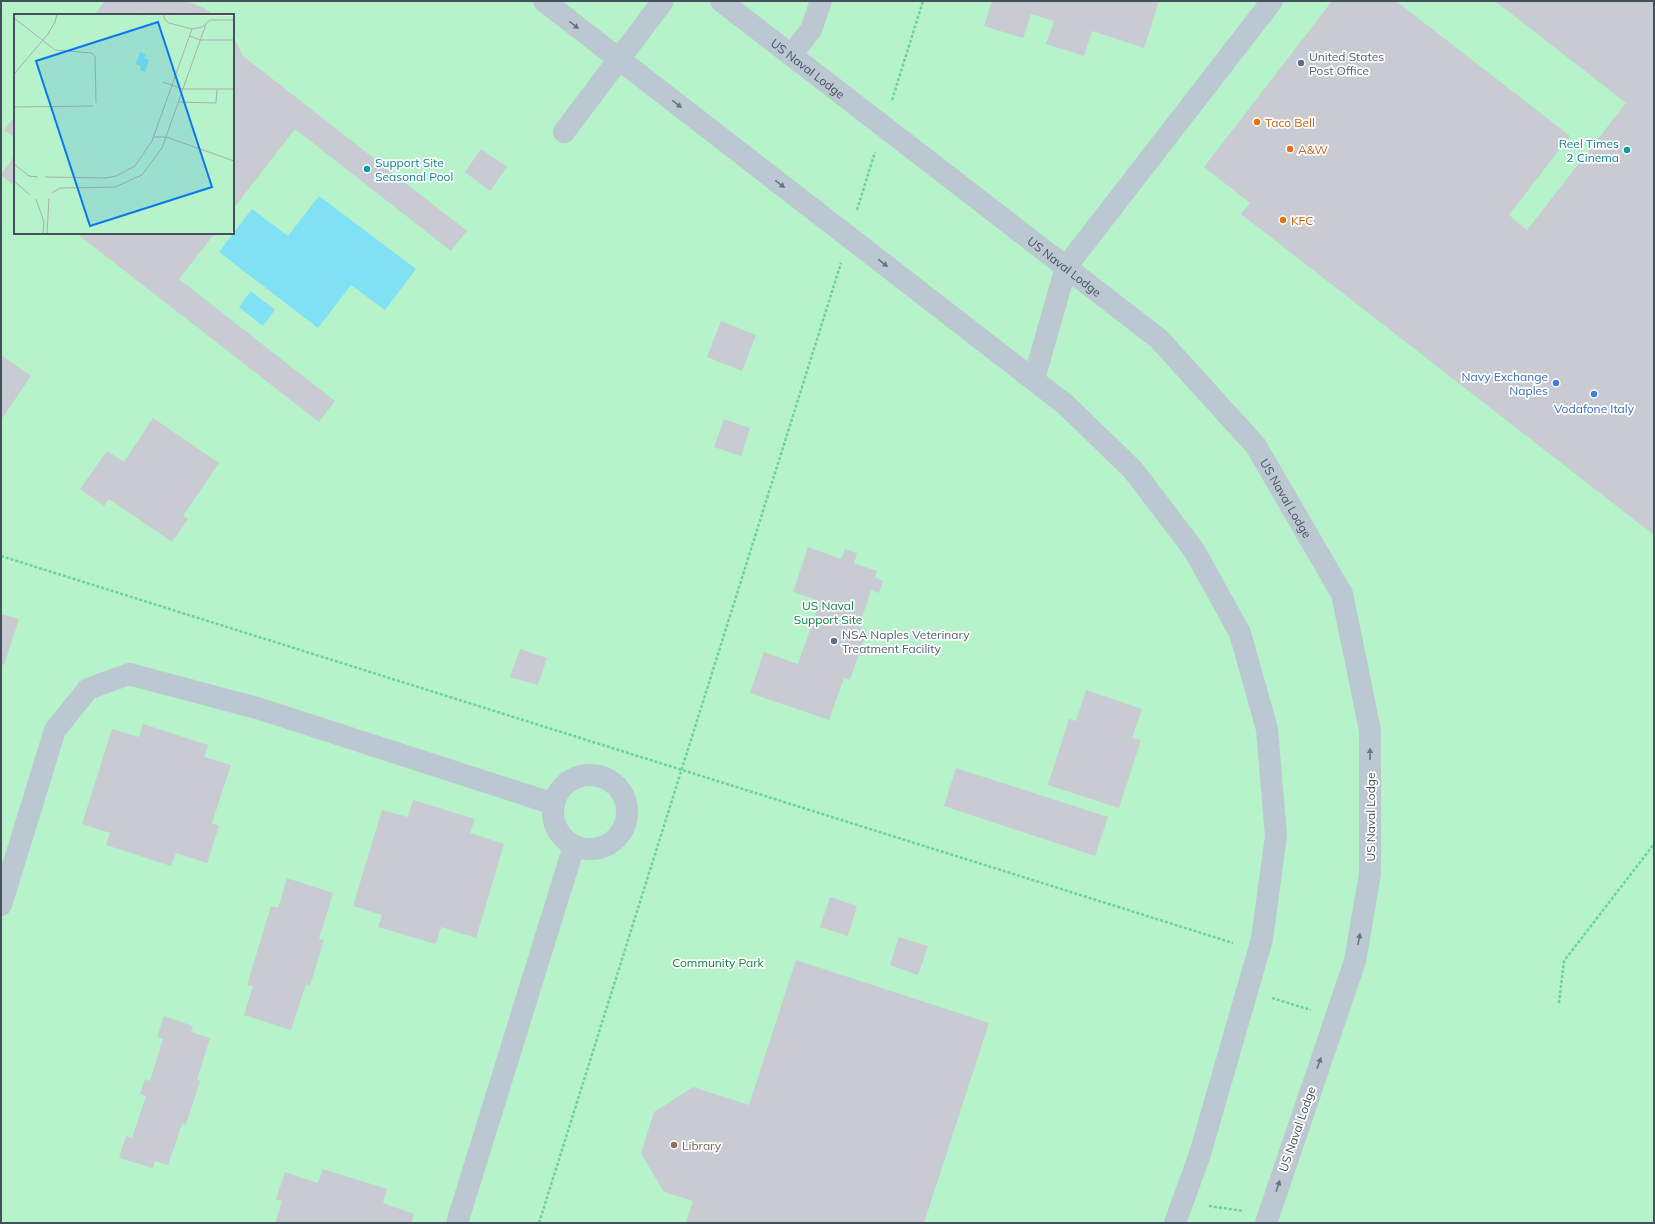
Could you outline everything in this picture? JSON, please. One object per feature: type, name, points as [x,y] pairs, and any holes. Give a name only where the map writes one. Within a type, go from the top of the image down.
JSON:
[{"type":"street","points":[[544,1],[1066,405],[1132,470],[1194,550],[1240,633],[1267,729],[1276,836],[1262,939],[1259,951],[1200,1154],[1175,1223]]},
{"type":"street","points":[[564,132],[663,1]]},
{"type":"street","name":"US Naval Lodge","points":[[721,1],[1159,339],[1256,446],[1342,594],[1370,730],[1370,874],[1355,961],[1267,1219]]},
{"type":"street","points":[[791,55],[811,30],[821,1]]},
{"type":"street","points":[[1034,379],[1066,267],[1272,1]]},
{"type":"street","points":[[1,905],[55,730],[88,689],[129,674],[257,708],[554,804]]},
{"type":"street","points":[[596,776],[608,780],[616,786],[623,796],[626,807],[626,818],[622,829],[616,838],[607,845],[585,849],[574,846],[559,833],[553,814],[554,804],[558,794],[565,785],[575,778],[596,776]]},
{"type":"street","points":[[457,1223],[574,846]]},
{"type":"path","points":[[539,1223],[923,1]]},
{"type":"path","points":[[1,556],[1259,951]]},
{"type":"path","points":[[1559,1003],[1564,962],[1654,844]]},
{"type":"path","points":[[1247,990],[1335,1018]]},
{"type":"path","points":[[1183,1202],[1267,1219]]},
{"type":"green space","name":"US Naval Support Site","points":[[1,1],[1654,1],[1654,1223],[1,1223]]},
{"type":"water","points":[[319,196],[416,269],[385,310],[351,285],[318,328],[219,252],[252,209],[288,236]]},
{"type":"water","points":[[251,291],[275,310],[263,326],[239,307]]},
{"type":"building","points":[[105,1],[186,1],[204,8],[213,14],[95,14]]},
{"type":"building","points":[[992,1],[1159,1],[1144,48],[1092,31],[1084,56],[1046,44],[1054,21],[1031,14],[1023,38],[984,26]]},
{"type":"building","name":"Navy Exchange Naples","points":[[1332,1],[1396,1],[1570,136],[1509,215],[1527,230],[1626,103],[1495,1],[1654,1],[1654,535],[1241,214],[1250,203],[1204,167]]},
{"type":"building","name":"Support Site Seasonal Pool","points":[[234,38],[243,56],[467,231],[451,251],[295,129],[234,208]]},
{"type":"building","points":[[14,117],[14,137],[4,130]]},
{"type":"building","points":[[481,149],[507,167],[490,191],[465,172]]},
{"type":"building","points":[[14,156],[14,185],[1,175]]},
{"type":"building","points":[[77,234],[214,234],[179,279],[335,401],[319,422]]},
{"type":"building","points":[[721,321],[756,335],[742,371],[707,357]]},
{"type":"building","points":[[1,355],[31,376],[1,420]]},
{"type":"building","points":[[153,418],[219,463],[183,516],[188,519],[172,542],[109,499],[104,506],[80,489],[107,451],[124,462]]},
{"type":"building","points":[[724,419],[750,428],[741,456],[714,447]]},
{"type":"building","name":"NSA Naples Veterinary Treatment Facility","points":[[808,547],[841,559],[845,549],[857,553],[854,563],[877,571],[875,578],[883,581],[879,593],[871,590],[859,627],[867,630],[850,680],[844,678],[829,720],[750,693],[764,652],[798,664],[820,601],[793,592]]},
{"type":"building","points":[[1,614],[19,619],[4,665],[1,664]]},
{"type":"building","points":[[520,649],[547,658],[538,685],[510,677]]},
{"type":"building","points":[[1086,690],[1142,709],[1132,738],[1141,740],[1119,808],[1048,785],[1069,719],[1076,721]]},
{"type":"building","points":[[143,724],[208,745],[204,757],[231,765],[212,823],[219,826],[207,863],[176,853],[171,866],[106,845],[110,833],[82,824],[112,729],[139,737]]},
{"type":"building","points":[[956,768],[1108,817],[1095,856],[944,806]]},
{"type":"building","points":[[413,800],[475,819],[470,833],[504,844],[476,938],[441,927],[436,944],[378,927],[382,915],[353,906],[382,810],[408,817]]},
{"type":"building","points":[[287,878],[333,893],[319,939],[324,940],[310,986],[306,984],[291,1030],[244,1015],[253,986],[247,985],[271,906],[278,908]]},
{"type":"building","points":[[830,897],[857,906],[848,936],[820,927]]},
{"type":"building","points":[[899,937],[928,946],[918,975],[890,965]]},
{"type":"building","points":[[796,960],[989,1023],[924,1223],[686,1223],[693,1201],[664,1192],[641,1153],[654,1112],[693,1087],[749,1105]]},
{"type":"building","points":[[164,1016],[193,1026],[191,1032],[210,1038],[197,1080],[200,1081],[186,1125],[182,1124],[168,1165],[155,1161],[153,1168],[119,1158],[126,1136],[132,1138],[146,1096],[140,1094],[145,1079],[150,1081],[163,1039],[157,1037]]},
{"type":"building","points":[[323,1169],[387,1189],[383,1203],[414,1214],[411,1223],[275,1223],[282,1201],[276,1199],[285,1172],[318,1183]]},
{"type":"place","name":"United States Post Office","points":[[1301,63]]},
{"type":"place","name":"Taco Bell","points":[[1257,122]]},
{"type":"place","name":"A&W","points":[[1290,149]]},
{"type":"place","name":"Reel Times 2 Cinema","points":[[1627,150]]},
{"type":"place","name":"Support Site Seasonal Pool","points":[[367,169]]},
{"type":"place","name":"KFC","points":[[1283,220]]},
{"type":"place","name":"Navy Exchange Naples","points":[[1556,383]]},
{"type":"place","name":"Vodafone Italy","points":[[1594,394]]},
{"type":"place","name":"NSA Naples Veterinary Treatment Facility","points":[[834,641]]},
{"type":"place","name":"Library","points":[[674,1145]]},
{"type":"park label","name":"Community Park","points":[[718,962]]}]
